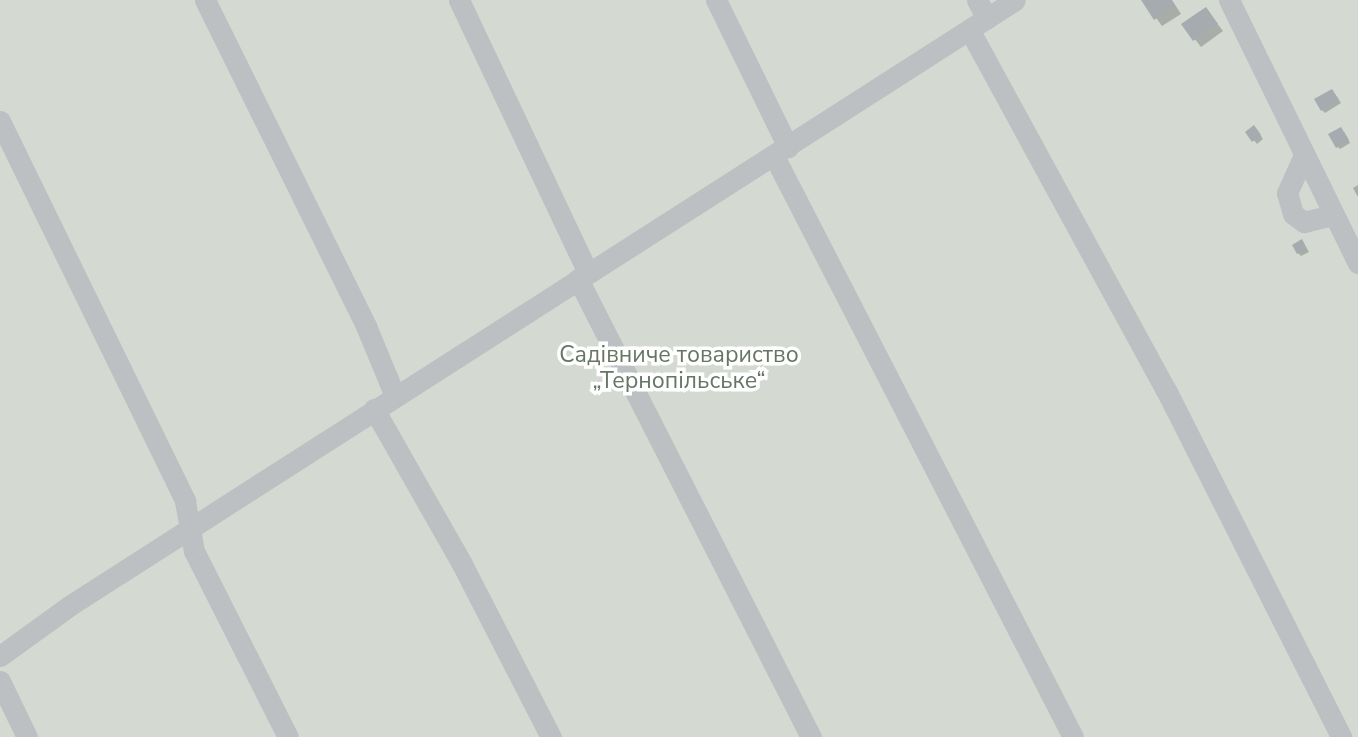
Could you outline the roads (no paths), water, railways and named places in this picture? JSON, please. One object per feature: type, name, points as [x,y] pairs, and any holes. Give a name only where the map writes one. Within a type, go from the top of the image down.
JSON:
[{"type":"street","points":[[205,0],[366,326],[395,396]]},
{"type":"street","points":[[459,0],[583,276],[811,737]]},
{"type":"street","points":[[716,0],[781,151],[1073,737]]},
{"type":"street","points":[[977,0],[978,25],[1341,737]]},
{"type":"street","points":[[0,656],[69,606],[1015,0]]},
{"type":"street","points":[[1229,0],[1304,155],[1344,222],[1358,263]]},
{"type":"street","points":[[0,121],[185,501],[192,528],[194,551],[288,737]]},
{"type":"street","points":[[1304,155],[1287,193],[1293,214],[1304,222],[1344,222]]},
{"type":"street","points":[[374,409],[462,564],[551,737]]},
{"type":"street","points":[[0,681],[27,737]]},
{"type":"park label","name":"Садівниче товариство „Тернопільське“","points":[[679,368]]}]
